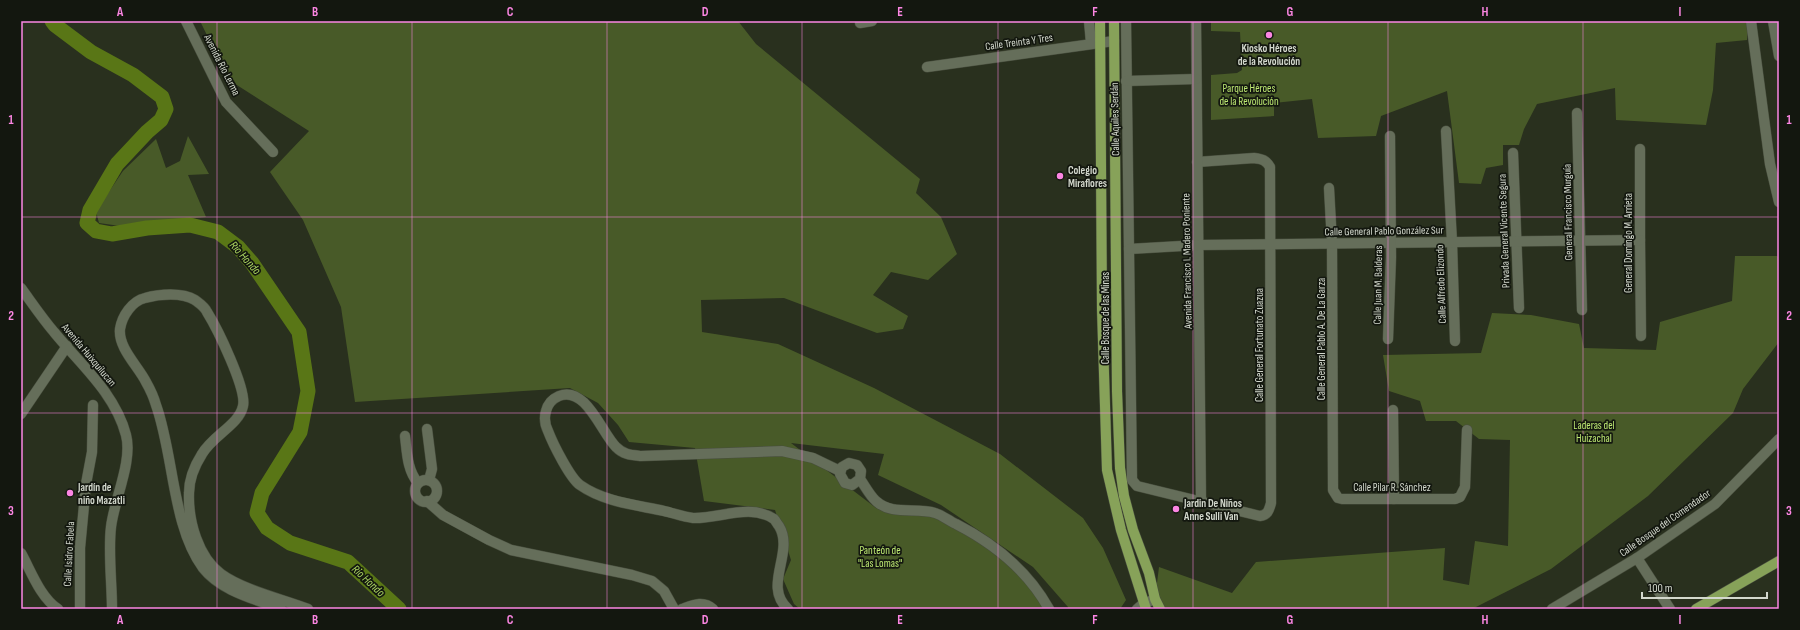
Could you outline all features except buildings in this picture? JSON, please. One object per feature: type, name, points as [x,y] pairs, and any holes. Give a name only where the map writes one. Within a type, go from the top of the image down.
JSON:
[{"type":"main road","name":"Calle Bosque de las Minas","points":[[1100,21],[1102,303],[1107,470],[1121,530],[1142,607]]},
{"type":"main road","name":"Calle Bosque de las Minas","points":[[1114,21],[1117,391],[1120,468],[1124,496],[1133,530],[1149,573],[1155,599],[1160,609]]},
{"type":"main road","points":[[1696,609],[1779,561]]},
{"type":"street","name":"Avenida Río Lerma","points":[[186,21],[226,102],[273,152]]},
{"type":"street","points":[[859,22],[872,21]]},
{"type":"street","points":[[1089,21],[1090,43]]},
{"type":"street","name":"Calle Aquiles Serdán","points":[[1126,21],[1132,480],[1137,486],[1201,501]]},
{"type":"street","name":"Avenida Francisco I. Madero Poniente","points":[[1196,21],[1201,501]]},
{"type":"street","points":[[1752,21],[1770,164],[1779,202]]},
{"type":"street","points":[[1772,21],[1779,56]]},
{"type":"street","name":"Calle Treinta Y Tres","points":[[927,67],[1090,43],[1114,41]]},
{"type":"street","points":[[1126,81],[1196,80]]},
{"type":"street","name":"General Francisco Murguía","points":[[1578,114],[1582,310]]},
{"type":"street","name":"Calle Alfredo Elizondo","points":[[1446,131],[1452,242],[1455,341]]},
{"type":"street","name":"Calle Juan M. Balderas","points":[[1388,339],[1390,136]]},
{"type":"street","name":"General Domingo M. Arrieta","points":[[1640,149],[1641,336]]},
{"type":"street","name":"Privada General Vicente Segura","points":[[1513,153],[1519,308]]},
{"type":"street","name":"Calle General Fortunato Zuazua","points":[[1197,162],[1254,158],[1262,159],[1267,163],[1270,167],[1271,245],[1270,510],[1265,515],[1260,516],[1201,501]]},
{"type":"street","name":"Calle General Pablo A. De La Garza","points":[[1329,188],[1332,243],[1333,490]]},
{"type":"street","name":"Calle General Pablo González Sur","points":[[1129,249],[1199,245],[1640,240]]},
{"type":"street","name":"Avenida Huixquilucan","points":[[21,288],[54,333],[92,375],[115,408],[127,436],[126,466],[111,528],[112,609]]},
{"type":"street","points":[[281,609],[234,591],[217,581],[204,570],[191,549],[173,481],[163,425],[146,381],[123,344],[120,330],[124,317],[131,306],[142,298],[157,295],[177,295],[194,299],[206,310],[240,382],[244,395],[243,407],[235,421],[214,438],[194,468],[189,492],[191,518],[197,541],[220,573],[237,584],[308,609]]},
{"type":"street","points":[[22,409],[67,346]]},
{"type":"street","points":[[788,609],[784,606],[776,580],[784,542],[782,532],[775,520],[761,513],[741,512],[694,518],[618,501],[595,494],[579,484],[563,462],[547,430],[544,419],[546,410],[549,403],[562,395],[571,396],[580,400],[589,407],[616,447],[626,454],[641,456],[782,451],[813,458],[840,471]]},
{"type":"street","name":"Calle Isidro Fabela","points":[[80,609],[80,548],[86,484],[92,452],[93,405]]},
{"type":"street","points":[[1393,410],[1394,499]]},
{"type":"street","points":[[427,429],[432,469],[429,480]]},
{"type":"street","name":"Calle Pilar R. Sánchez","points":[[1333,490],[1338,498],[1342,499],[1455,499],[1460,497],[1465,487],[1468,430]]},
{"type":"street","points":[[405,436],[410,469],[418,483]]},
{"type":"street","name":"Calle Bosque del Comendador","points":[[1552,609],[1637,558],[1716,504],[1779,439]]},
{"type":"street","points":[[853,463],[860,468],[860,479],[855,484],[848,484],[842,481],[840,471],[845,464],[853,463]]},
{"type":"street","points":[[860,479],[876,501],[886,507],[897,510],[934,513],[972,532],[1013,562],[1041,594],[1049,609]]},
{"type":"street","points":[[427,501],[434,498],[437,492],[435,484],[429,480],[422,480],[418,483],[415,489],[417,497],[427,501],[443,515],[489,540],[511,550],[632,575],[652,581],[664,591],[674,609]]},
{"type":"street","points":[[21,553],[34,578],[51,604],[58,609]]},
{"type":"street","points":[[1637,558],[1670,609]]},
{"type":"street","points":[[1142,607],[1155,599]]},
{"type":"street","points":[[682,609],[697,604],[704,604],[713,609]]},
{"type":"green space","name":"Panteón de \"Las Lomas\"","points":[[200,21],[738,21],[756,44],[920,179],[916,193],[941,217],[957,254],[928,280],[891,272],[873,295],[908,316],[903,329],[877,333],[784,298],[701,300],[702,332],[778,344],[874,388],[1000,454],[1083,518],[1103,548],[1126,600],[1120,609],[1068,609],[1068,607],[1033,567],[941,505],[878,475],[884,454],[791,443],[876,508],[895,514],[934,516],[973,537],[1012,565],[1038,597],[1045,609],[800,609],[794,604],[783,579],[791,560],[775,510],[704,501],[695,448],[629,442],[618,425],[598,403],[570,388],[355,402],[341,307],[303,220],[270,172],[309,131],[229,80]]},
{"type":"green space","name":"Parque Héroes de la Revolución","points":[[1211,21],[1748,21],[1747,40],[1716,43],[1713,90],[1706,125],[1616,120],[1615,88],[1537,104],[1524,129],[1519,145],[1503,145],[1503,165],[1486,168],[1481,184],[1459,183],[1447,91],[1381,116],[1376,136],[1318,138],[1312,99],[1274,103],[1274,116],[1211,120],[1211,75],[1237,73],[1242,70],[1240,32],[1211,31]]},
{"type":"green space","points":[[188,136],[209,174],[188,175],[206,217],[120,226],[99,223],[96,211],[123,171],[156,139],[166,168],[180,161]]},
{"type":"green space","name":"Laderas del Huizachal","points":[[1735,256],[1777,256],[1779,258],[1779,342],[1743,389],[1733,413],[1648,496],[1551,569],[1472,609],[1160,609],[1155,599],[1159,567],[1232,593],[1256,562],[1445,548],[1443,580],[1469,585],[1475,541],[1508,546],[1510,440],[1479,439],[1456,421],[1426,421],[1420,401],[1389,391],[1383,355],[1481,353],[1492,313],[1531,315],[1579,324],[1584,348],[1656,350],[1660,322],[1732,301]]},
{"type":"waterway","name":"Rio Hondo","points":[[52,21],[55,25],[91,52],[133,75],[162,97],[166,109],[161,120],[147,132],[117,164],[90,210],[87,223],[96,231],[112,234],[147,228],[190,225],[218,232],[238,247],[252,263],[299,332],[308,391],[300,432],[262,493],[257,513],[267,528],[290,543],[348,562],[399,609]]},
{"type":"place","name":"Kiosko Héroes de la Revolución","points":[[1269,35]]},
{"type":"place","name":"Colegio Miraflores","points":[[1060,176]]},
{"type":"place","name":"Jardín de niño Mazatli","points":[[70,493]]},
{"type":"place","name":"Jardin De Niños Anne Sulli Van","points":[[1176,509]]}]
